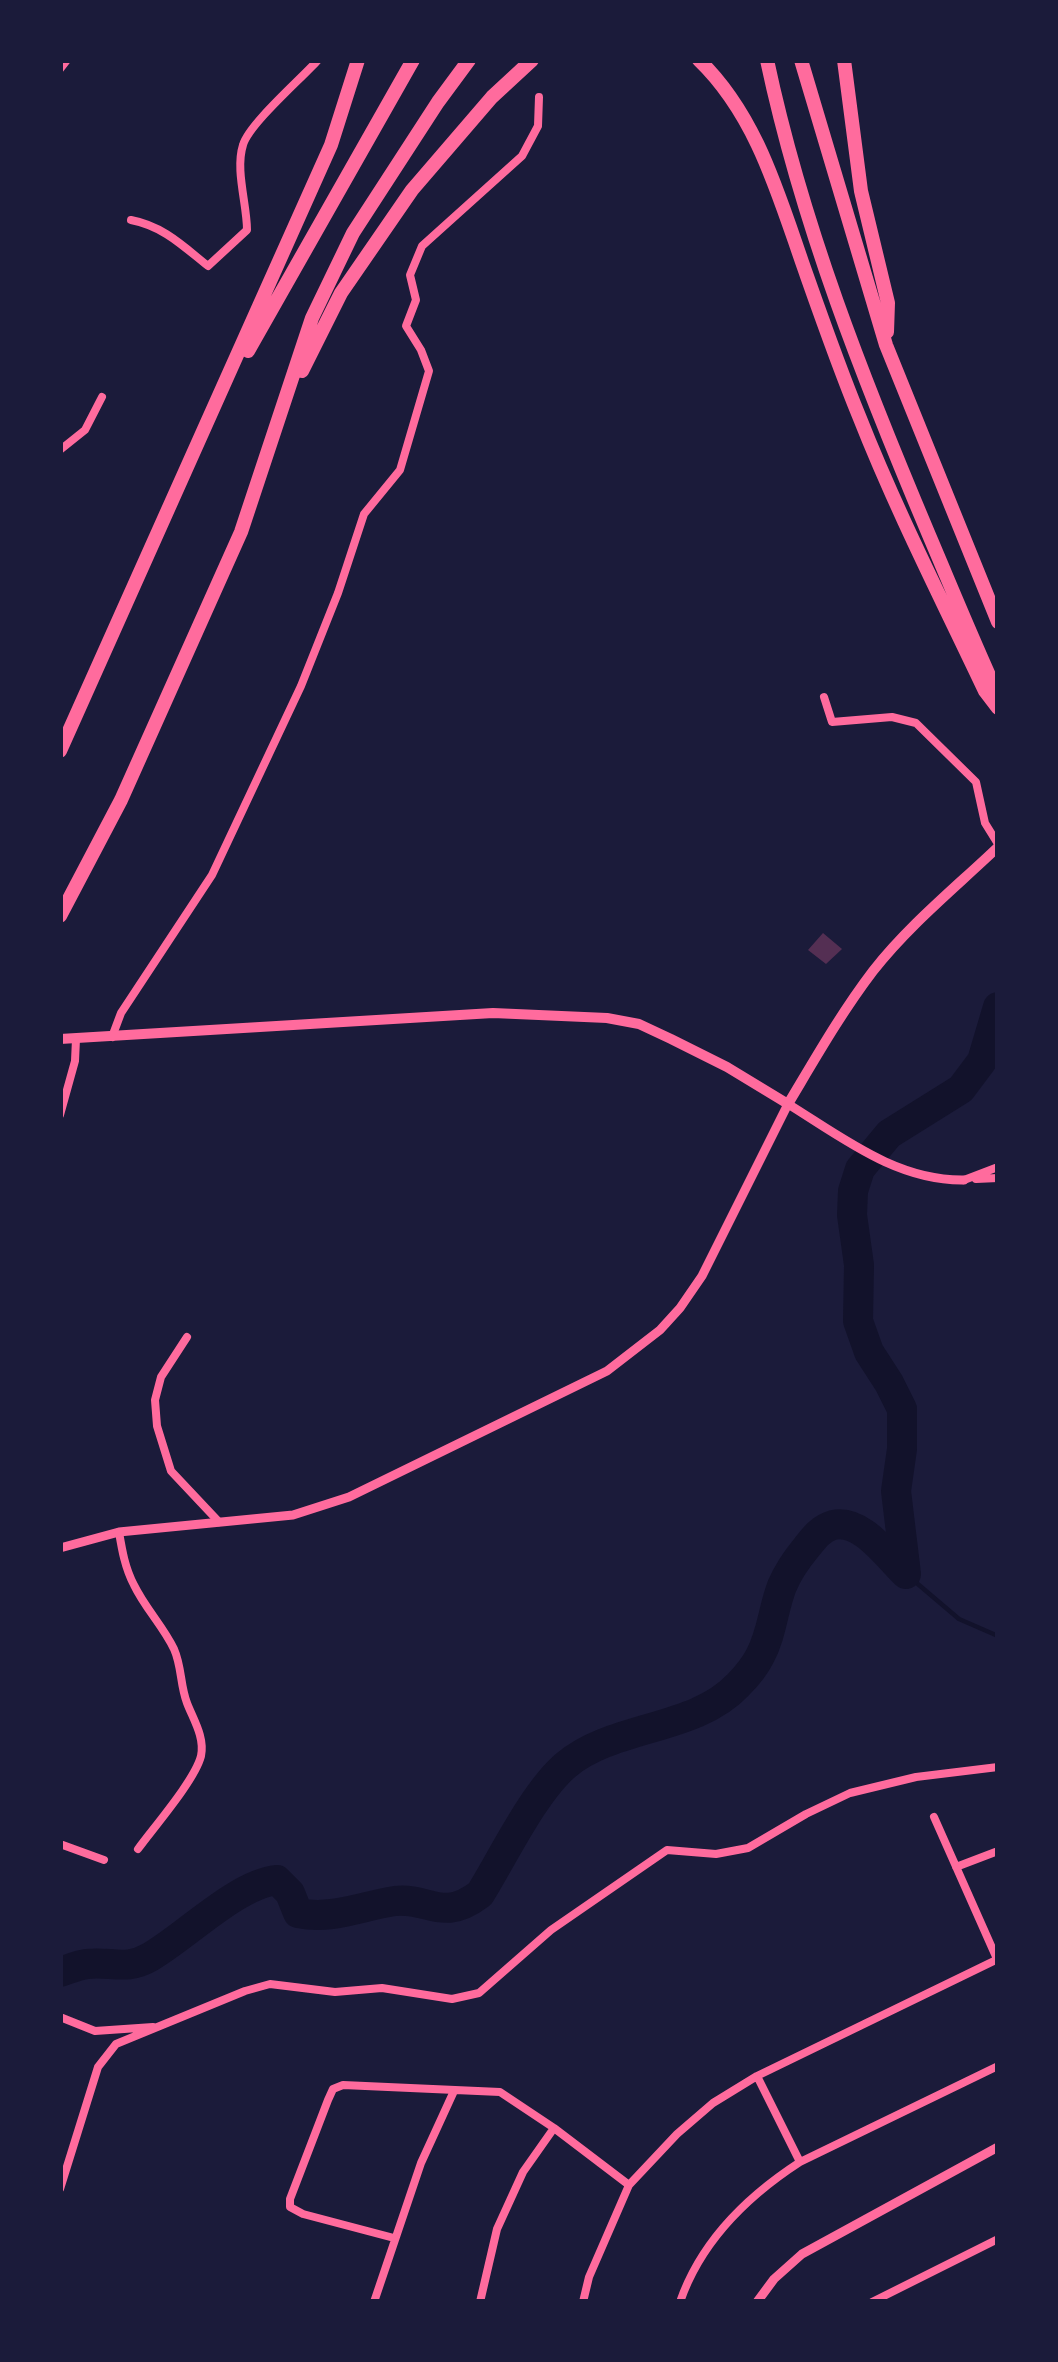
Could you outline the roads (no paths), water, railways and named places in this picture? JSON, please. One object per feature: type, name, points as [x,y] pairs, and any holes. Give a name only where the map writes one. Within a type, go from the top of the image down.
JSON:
[{"type":"highway","points":[[60,752],[331,145],[358,60]]},
{"type":"highway","points":[[204,429],[413,60]]},
{"type":"highway","points":[[60,916],[121,800],[242,532],[312,318],[353,233],[470,60]]},
{"type":"highway","points":[[281,413],[341,293],[372,244],[452,142],[532,60]]},
{"type":"highway","points":[[699,60],[728,91],[756,140],[858,415],[985,691],[998,708]]},
{"type":"highway","points":[[767,60],[795,172],[842,318],[998,695]]},
{"type":"highway","points":[[800,60],[886,345],[998,622]]},
{"type":"highway","points":[[844,60],[861,191],[888,303],[886,345]]},
{"type":"main road","points":[[60,1039],[493,1012],[607,1018],[639,1024],[671,1039],[788,1104],[874,970],[998,845]]},
{"type":"street","points":[[60,69],[67,60]]},
{"type":"street","points":[[130,220],[167,233],[208,266],[247,230],[241,186],[243,144],[262,117],[318,60]]},
{"type":"street","points":[[112,1037],[122,1013],[212,875],[301,686],[364,514],[400,470],[429,371],[406,326],[416,300],[410,275],[422,246],[522,156],[538,127],[538,97]]},
{"type":"street","points":[[60,450],[85,430],[102,397]]},
{"type":"street","points":[[824,698],[832,722],[892,717],[916,723],[976,782],[985,823],[998,845]]},
{"type":"street","points":[[60,1115],[76,1039]]},
{"type":"street","points":[[60,1548],[119,1532],[293,1515],[349,1497],[607,1371],[660,1330],[702,1276],[788,1104],[886,1163],[940,1180],[998,1178]]},
{"type":"street","points":[[964,1180],[998,1167]]},
{"type":"street","points":[[188,1337],[161,1377],[155,1400],[157,1426],[171,1471],[219,1522]]},
{"type":"street","points":[[119,1532],[134,1586],[176,1653],[202,1748],[192,1774],[138,1849]]},
{"type":"street","points":[[60,2189],[98,2067],[116,2044],[270,1984],[334,1992],[382,1988],[452,1999],[478,1993],[551,1930],[667,1850],[716,1854],[748,1848],[850,1793],[916,1778],[998,1768]]},
{"type":"street","points":[[583,2302],[629,2185],[713,2102],[998,1959],[934,1817]]},
{"type":"street","points":[[60,1844],[104,1860]]},
{"type":"street","points":[[956,1868],[998,1851]]},
{"type":"street","points":[[60,2017],[95,2031],[160,2027]]},
{"type":"street","points":[[680,2302],[690,2272],[726,2222],[770,2182],[800,2162],[998,2066]]},
{"type":"street","points":[[757,2076],[800,2162]]},
{"type":"street","points":[[394,2238],[303,2214],[290,2206],[328,2100],[333,2089],[343,2085],[500,2092],[629,2185]]},
{"type":"street","points":[[374,2302],[421,2163],[454,2091]]},
{"type":"street","points":[[480,2302],[497,2229],[523,2172],[554,2128]]},
{"type":"street","points":[[757,2302],[802,2254],[998,2147]]},
{"type":"street","points":[[872,2302],[998,2240]]},
{"type":"waterway","points":[[906,1574],[896,1491],[902,1409],[869,1352],[858,1321],[853,1191],[860,1169],[889,1134],[961,1089],[982,1061],[998,1007]]},
{"type":"waterway","points":[[60,1972],[87,1964],[141,1961],[228,1901],[277,1880],[290,1893],[298,1913],[311,1915],[395,1901],[445,1908],[467,1902],[480,1894],[531,1808],[566,1765],[607,1742],[700,1711],[741,1682],[764,1648],[787,1576],[821,1531],[833,1525],[854,1527],[906,1574]]},
{"type":"waterway","points":[[906,1574],[959,1619],[998,1636]]}]
